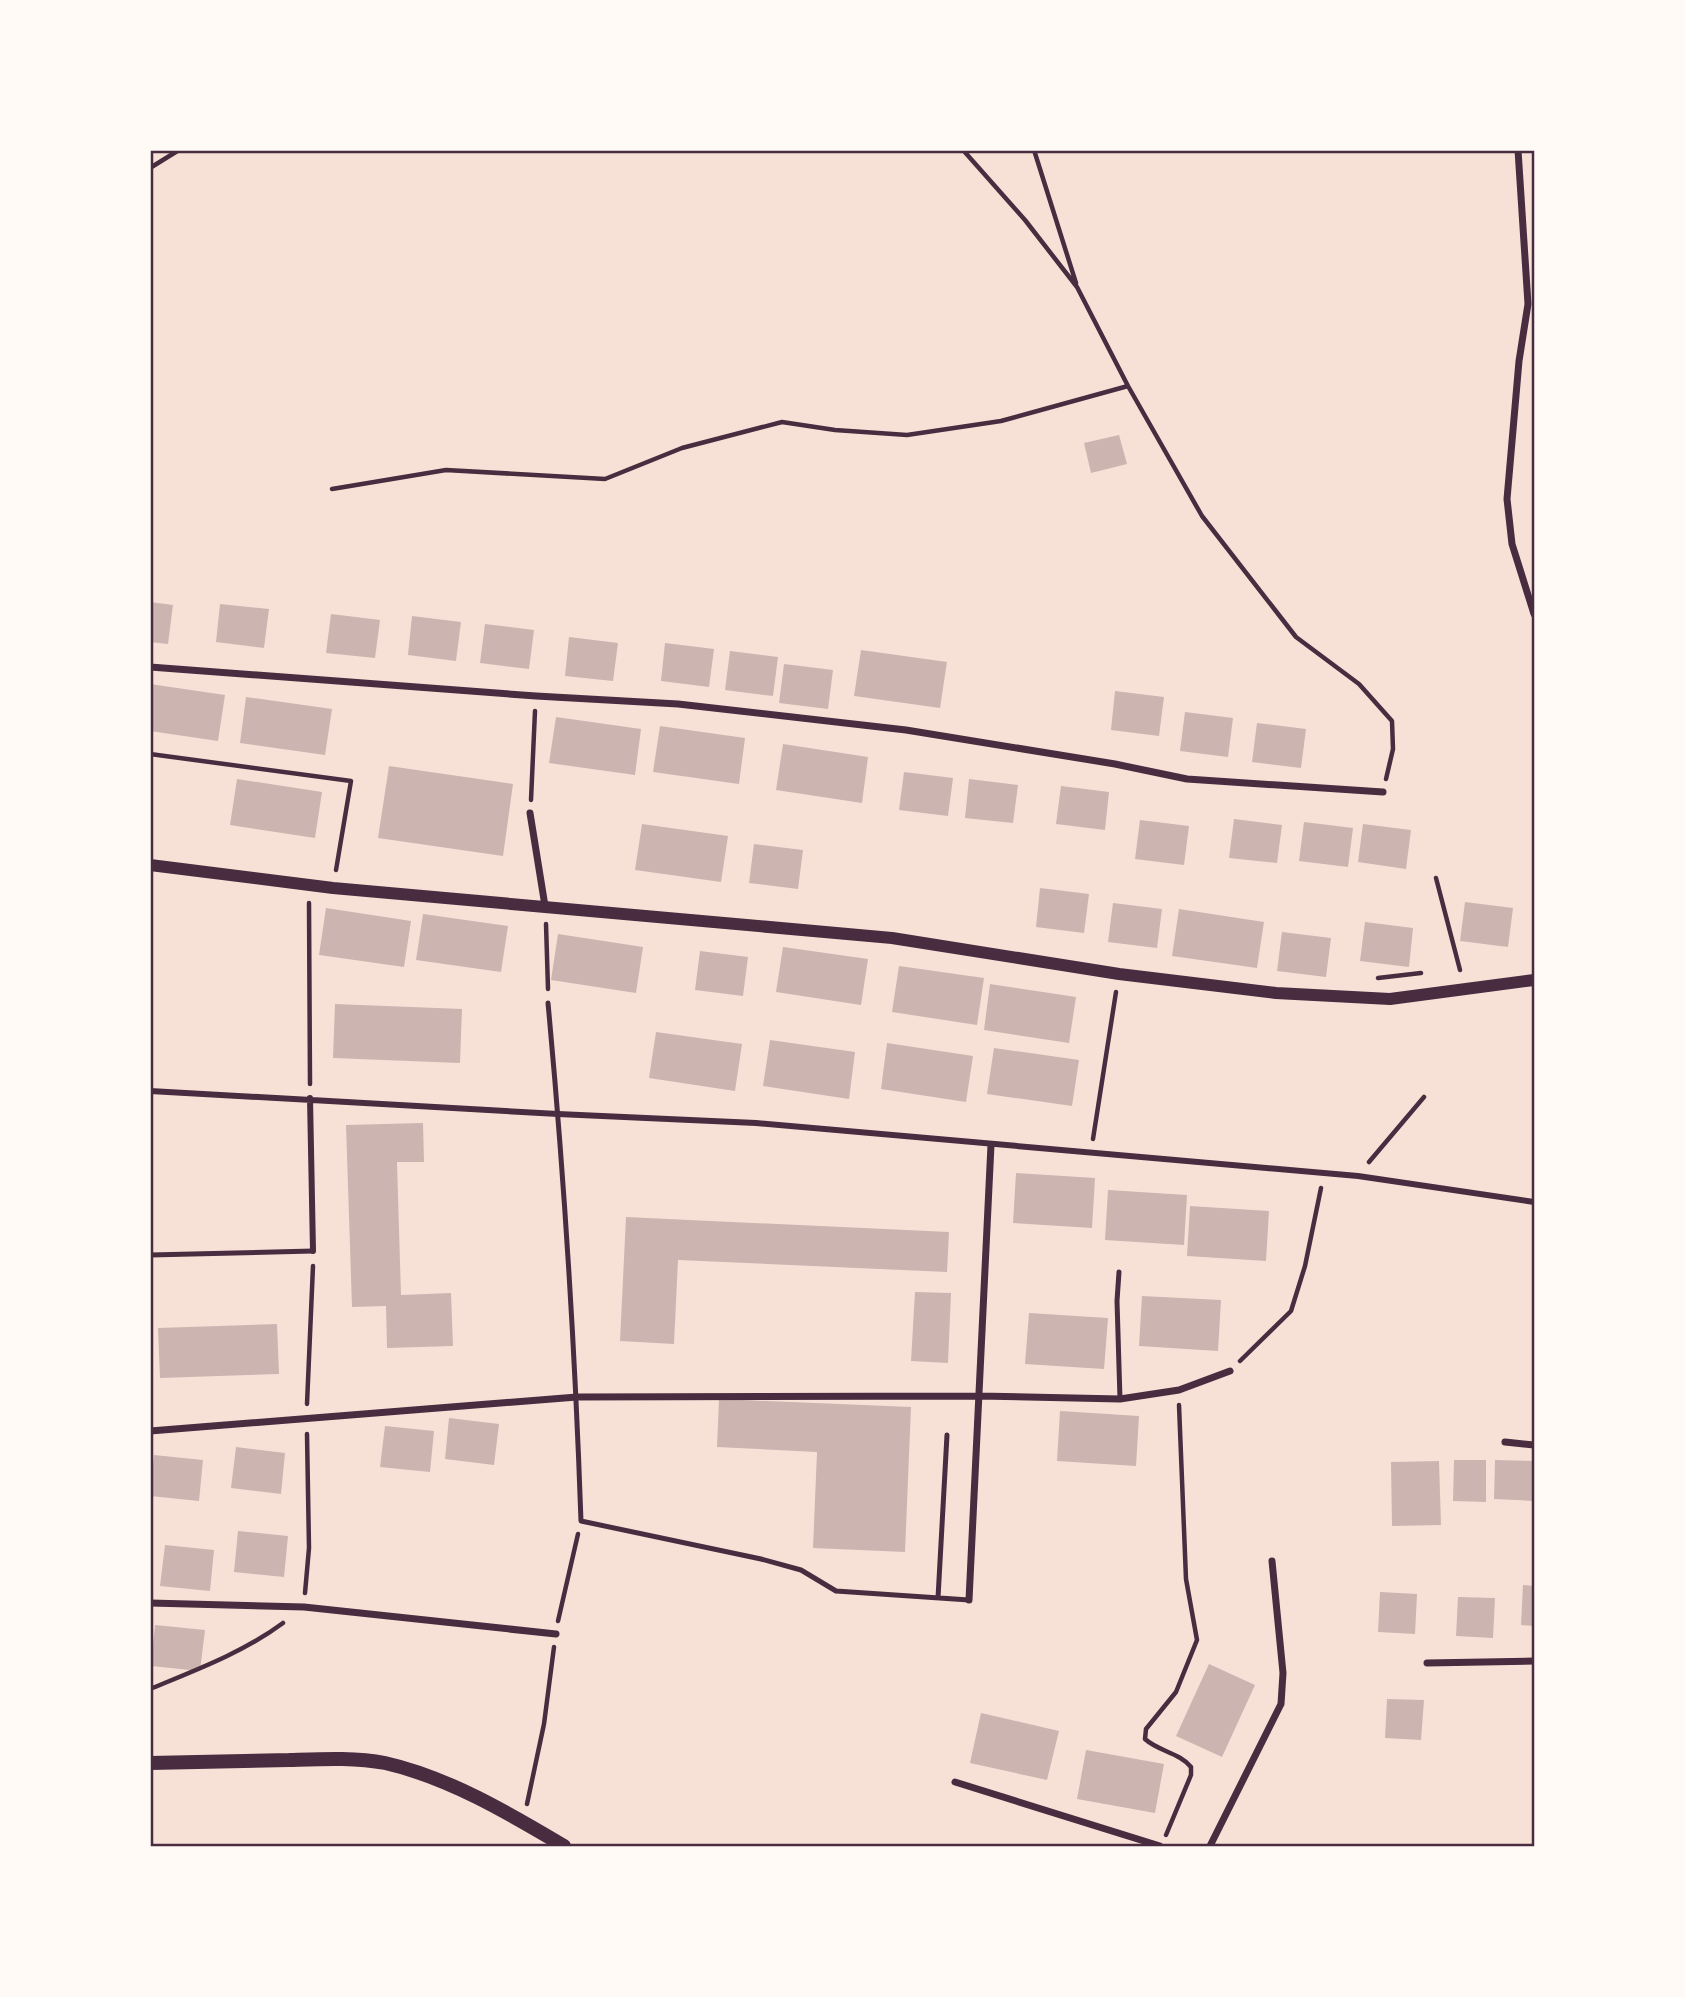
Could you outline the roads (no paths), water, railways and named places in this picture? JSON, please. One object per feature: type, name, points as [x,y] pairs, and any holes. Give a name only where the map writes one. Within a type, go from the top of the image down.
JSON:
[{"type":"main road","points":[[150,1763],[315,1760],[382,1762],[438,1779],[564,1846]]},
{"type":"street","points":[[1518,150],[1528,304],[1519,361],[1507,499],[1512,544],[1535,614]]},
{"type":"street","points":[[150,667],[678,704],[906,730],[1115,764],[1187,779],[1383,792]]},
{"type":"street","points":[[530,813],[545,905]]},
{"type":"street","points":[[150,865],[333,888],[892,938],[1119,974],[1276,993],[1390,999],[1535,981]]},
{"type":"street","points":[[150,1091],[756,1123],[1357,1176],[1535,1202]]},
{"type":"street","points":[[310,1098],[313,1251]]},
{"type":"street","points":[[970,1600],[991,1145]]},
{"type":"street","points":[[150,1431],[577,1397],[979,1396],[1120,1399],[1179,1390],[1230,1371]]},
{"type":"street","points":[[1505,1443],[1535,1445]]},
{"type":"street","points":[[1210,1846],[1281,1704],[1283,1673],[1272,1561]]},
{"type":"street","points":[[150,1603],[304,1607],[556,1634]]},
{"type":"street","points":[[1427,1663],[1535,1661]]},
{"type":"street","points":[[956,1782],[1161,1846]]},
{"type":"lane","points":[[548,1003],[577,1397],[581,1521],[801,1570],[836,1591],[970,1600]]},
{"type":"lane","points":[[150,1255],[313,1251]]},
{"type":"lane","points":[[1119,1272],[1117,1301],[1120,1399]]},
{"type":"lane","points":[[938,1598],[947,1435]]}]
